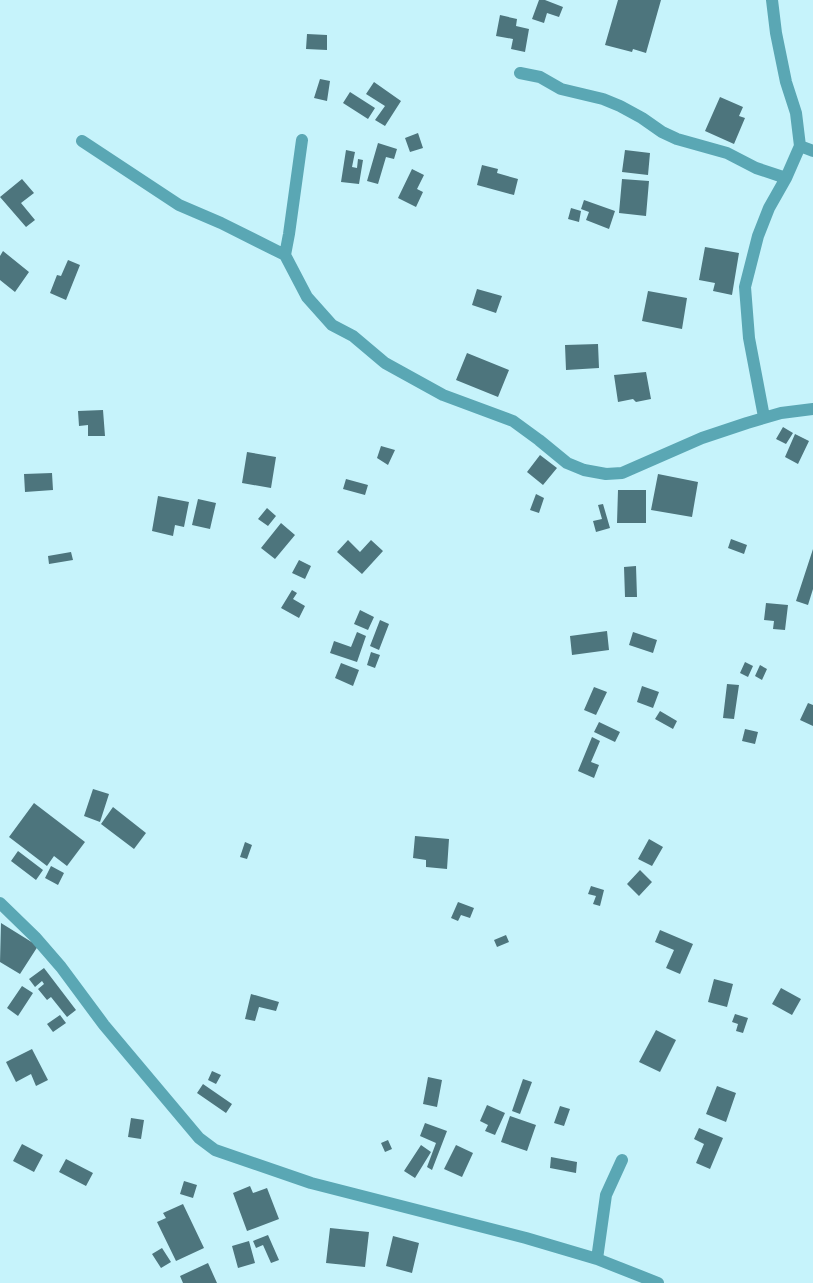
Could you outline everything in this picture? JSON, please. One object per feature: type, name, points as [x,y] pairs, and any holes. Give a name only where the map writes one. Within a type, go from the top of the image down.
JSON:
[{"type":"street","points":[[764,418],[749,338],[745,287],[758,236],[769,208],[786,178],[800,146],[796,113],[786,82],[776,33],[772,0]]},
{"type":"street","points":[[520,73],[540,77],[561,89],[603,99],[620,106],[662,132],[678,139],[727,153],[756,168],[786,178]]},
{"type":"street","points":[[285,255],[291,226],[302,140]]},
{"type":"street","points":[[82,141],[179,206],[285,255],[307,297],[332,325],[353,336],[385,363],[434,390],[513,421],[567,463],[584,470],[606,474],[622,473],[702,438],[781,412],[813,409]]},
{"type":"street","points":[[800,146],[813,151]]},
{"type":"street","points":[[0,903],[62,967],[104,1025],[199,1138],[214,1150],[311,1183],[470,1225],[493,1229],[597,1259],[658,1283]]},
{"type":"street","points":[[597,1259],[606,1195],[622,1160]]},
{"type":"building","points":[[539,0],[545,0],[563,7],[559,17],[547,13],[544,23],[532,19]]},
{"type":"building","points":[[618,0],[661,0],[646,53],[633,49],[632,52],[605,45]]},
{"type":"building","points":[[500,15],[517,19],[516,26],[529,29],[525,52],[511,49],[513,39],[496,36]]},
{"type":"building","points":[[307,34],[327,35],[327,50],[306,49]]},
{"type":"building","points":[[320,79],[330,81],[327,101],[314,98]]},
{"type":"building","points":[[374,82],[401,101],[385,126],[375,120],[385,106],[366,94]]},
{"type":"building","points":[[350,92],[375,108],[368,119],[343,103]]},
{"type":"building","points":[[720,97],[743,107],[739,116],[745,118],[734,144],[705,131]]},
{"type":"building","points":[[418,133],[423,148],[410,152],[405,138]]},
{"type":"building","points":[[378,143],[397,149],[394,159],[386,157],[378,184],[367,181]]},
{"type":"building","points":[[346,150],[355,152],[352,167],[357,168],[358,159],[363,160],[359,184],[341,182]]},
{"type":"building","points":[[625,150],[650,153],[648,175],[622,172]]},
{"type":"building","points":[[482,165],[498,169],[497,173],[518,179],[514,195],[477,185]]},
{"type":"building","points":[[412,169],[424,175],[417,189],[423,192],[416,207],[398,198]]},
{"type":"building","points":[[22,179],[34,193],[21,203],[35,220],[26,227],[0,197]]},
{"type":"building","points":[[622,179],[649,181],[646,216],[619,213]]},
{"type":"building","points":[[584,200],[615,211],[609,229],[586,220],[589,212],[581,209]]},
{"type":"building","points":[[571,208],[581,211],[579,222],[568,219]]},
{"type":"building","points":[[705,247],[739,253],[732,295],[713,291],[715,283],[699,280]]},
{"type":"building","points":[[3,251],[29,272],[15,292],[0,280],[0,256]]},
{"type":"building","points":[[68,260],[80,265],[66,300],[50,293],[57,275],[61,276]]},
{"type":"building","points":[[477,289],[502,296],[496,313],[472,305]]},
{"type":"building","points":[[648,291],[687,298],[682,329],[642,321]]},
{"type":"building","points":[[598,344],[599,368],[566,370],[565,345]]},
{"type":"building","points":[[467,353],[509,370],[498,397],[456,380]]},
{"type":"building","points":[[646,372],[651,399],[636,402],[633,399],[618,402],[614,375]]},
{"type":"building","points":[[103,410],[105,436],[88,436],[88,425],[79,426],[78,411]]},
{"type":"building","points":[[783,427],[793,433],[786,444],[776,439]]},
{"type":"building","points":[[795,434],[809,441],[798,464],[785,457]]},
{"type":"building","points":[[381,446],[395,450],[388,465],[377,458]]},
{"type":"building","points":[[247,452],[276,457],[271,488],[242,483]]},
{"type":"building","points":[[540,455],[557,468],[543,485],[527,472]]},
{"type":"building","points":[[52,473],[53,490],[25,492],[24,474]]},
{"type":"building","points":[[658,474],[698,482],[692,517],[651,510]]},
{"type":"building","points":[[346,479],[368,485],[365,495],[343,489]]},
{"type":"building","points":[[618,490],[646,490],[646,523],[617,523]]},
{"type":"building","points":[[536,494],[544,498],[539,513],[530,510]]},
{"type":"building","points":[[158,496],[189,502],[184,527],[175,525],[173,536],[152,531]]},
{"type":"building","points":[[198,499],[216,503],[210,529],[192,525]]},
{"type":"building","points":[[603,504],[610,528],[596,532],[593,521],[602,519],[598,505]]},
{"type":"building","points":[[267,508],[276,516],[268,526],[258,519]]},
{"type":"building","points":[[281,523],[295,535],[275,559],[261,548]]},
{"type":"building","points":[[731,539],[747,545],[744,554],[728,548]]},
{"type":"building","points":[[348,540],[360,552],[371,540],[383,551],[362,574],[337,552]]},
{"type":"building","points":[[813,549],[813,589],[808,605],[796,601]]},
{"type":"building","points":[[71,552],[73,560],[49,564],[48,556]]},
{"type":"building","points":[[299,560],[311,566],[305,579],[292,573]]},
{"type":"building","points":[[636,566],[637,597],[625,597],[624,567]]},
{"type":"building","points":[[292,590],[297,593],[293,599],[305,606],[299,618],[281,608]]},
{"type":"building","points":[[766,603],[788,605],[785,630],[773,629],[774,621],[764,620]]},
{"type":"building","points":[[360,610],[374,617],[368,630],[354,624]]},
{"type":"building","points":[[380,620],[389,624],[379,650],[370,646]]},
{"type":"building","points":[[607,631],[609,650],[572,655],[570,636]]},
{"type":"building","points":[[357,632],[366,636],[357,662],[330,653],[334,641],[351,647]]},
{"type":"building","points":[[633,632],[657,640],[653,653],[629,645]]},
{"type":"building","points":[[371,652],[380,655],[375,668],[367,665]]},
{"type":"building","points":[[745,662],[753,666],[748,677],[740,673]]},
{"type":"building","points":[[341,663],[359,670],[353,686],[335,678]]},
{"type":"building","points":[[760,665],[767,669],[762,680],[755,676]]},
{"type":"building","points":[[727,684],[739,685],[734,719],[723,718]]},
{"type":"building","points":[[642,686],[659,692],[653,708],[637,702]]},
{"type":"building","points":[[594,687],[607,692],[596,715],[584,710]]},
{"type":"building","points":[[808,703],[813,705],[813,726],[800,720]]},
{"type":"building","points":[[660,711],[677,721],[673,729],[655,719]]},
{"type":"building","points":[[599,722],[620,732],[615,742],[594,732]]},
{"type":"building","points":[[745,729],[758,732],[755,744],[742,741]]},
{"type":"building","points":[[592,737],[600,741],[591,762],[599,765],[594,778],[578,771]]},
{"type":"building","points":[[93,789],[109,794],[100,822],[84,816]]},
{"type":"building","points":[[34,803],[85,842],[67,866],[54,856],[47,866],[9,837]]},
{"type":"building","points":[[113,807],[146,833],[134,849],[101,824]]},
{"type":"building","points":[[415,836],[449,839],[447,869],[426,867],[426,860],[413,858]]},
{"type":"building","points":[[649,839],[663,847],[652,866],[638,859]]},
{"type":"building","points":[[245,842],[252,845],[247,859],[240,857]]},
{"type":"building","points":[[18,851],[43,870],[36,880],[11,861]]},
{"type":"building","points":[[51,866],[64,873],[58,885],[45,878]]},
{"type":"building","points":[[640,870],[652,882],[639,896],[627,884]]},
{"type":"building","points":[[591,886],[604,890],[600,906],[593,904],[596,896],[588,894]]},
{"type":"building","points":[[458,902],[474,908],[470,918],[461,915],[458,921],[451,918]]},
{"type":"building","points":[[1,923],[38,946],[20,974],[0,962]]},
{"type":"building","points":[[660,930],[693,944],[680,974],[666,968],[674,950],[655,942]]},
{"type":"building","points":[[506,935],[509,942],[497,947],[494,940]]},
{"type":"building","points":[[44,968],[76,1010],[67,1017],[51,997],[47,1000],[38,989],[44,984],[42,981],[35,987],[29,979]]},
{"type":"building","points":[[714,979],[733,984],[727,1007],[708,1002]]},
{"type":"building","points":[[22,986],[33,993],[18,1016],[7,1008]]},
{"type":"building","points":[[781,988],[801,999],[792,1015],[772,1004]]},
{"type":"building","points":[[251,994],[279,1002],[276,1011],[259,1007],[255,1021],[245,1019]]},
{"type":"building","points":[[735,1014],[748,1018],[743,1033],[736,1031],[738,1024],[732,1022]]},
{"type":"building","points":[[60,1015],[66,1023],[53,1032],[47,1024]]},
{"type":"building","points":[[656,1030],[676,1040],[660,1072],[639,1062]]},
{"type":"building","points":[[32,1049],[48,1080],[36,1086],[31,1074],[16,1082],[6,1062]]},
{"type":"building","points":[[212,1071],[221,1075],[216,1084],[208,1080]]},
{"type":"building","points":[[428,1077],[442,1080],[437,1107],[423,1104]]},
{"type":"building","points":[[523,1079],[532,1082],[520,1114],[512,1111]]},
{"type":"building","points":[[203,1084],[232,1104],[226,1113],[197,1093]]},
{"type":"building","points":[[717,1086],[736,1093],[726,1122],[706,1114]]},
{"type":"building","points":[[487,1105],[505,1113],[495,1135],[485,1131],[488,1125],[480,1121]]},
{"type":"building","points":[[560,1106],[570,1109],[564,1126],[554,1123]]},
{"type":"building","points":[[510,1116],[536,1125],[527,1151],[501,1142]]},
{"type":"building","points":[[131,1118],[144,1120],[141,1139],[128,1137]]},
{"type":"building","points":[[425,1123],[447,1131],[432,1170],[427,1167],[436,1143],[420,1136]]},
{"type":"building","points":[[699,1128],[723,1138],[710,1169],[696,1163],[704,1144],[694,1139]]},
{"type":"building","points":[[388,1140],[392,1149],[385,1152],[381,1143]]},
{"type":"building","points":[[22,1144],[43,1155],[34,1172],[13,1161]]},
{"type":"building","points":[[421,1145],[431,1152],[415,1178],[404,1171]]},
{"type":"building","points":[[456,1145],[473,1153],[462,1177],[444,1169]]},
{"type":"building","points":[[551,1157],[577,1162],[576,1173],[550,1168]]},
{"type":"building","points":[[66,1159],[93,1173],[86,1186],[59,1172]]},
{"type":"building","points":[[184,1181],[197,1185],[193,1198],[180,1194]]},
{"type":"building","points":[[250,1186],[253,1193],[267,1188],[279,1219],[247,1231],[233,1193]]},
{"type":"building","points":[[183,1204],[204,1248],[176,1261],[157,1222],[166,1218],[163,1213]]},
{"type":"building","points":[[330,1228],[369,1232],[365,1267],[326,1263]]},
{"type":"building","points":[[268,1235],[279,1260],[271,1263],[263,1245],[256,1248],[253,1241]]},
{"type":"building","points":[[393,1236],[419,1243],[412,1273],[386,1266]]},
{"type":"building","points":[[249,1241],[255,1263],[238,1268],[232,1246]]},
{"type":"building","points":[[162,1248],[171,1262],[161,1268],[152,1254]]},
{"type":"building","points":[[208,1263],[217,1283],[183,1283],[180,1276]]}]
